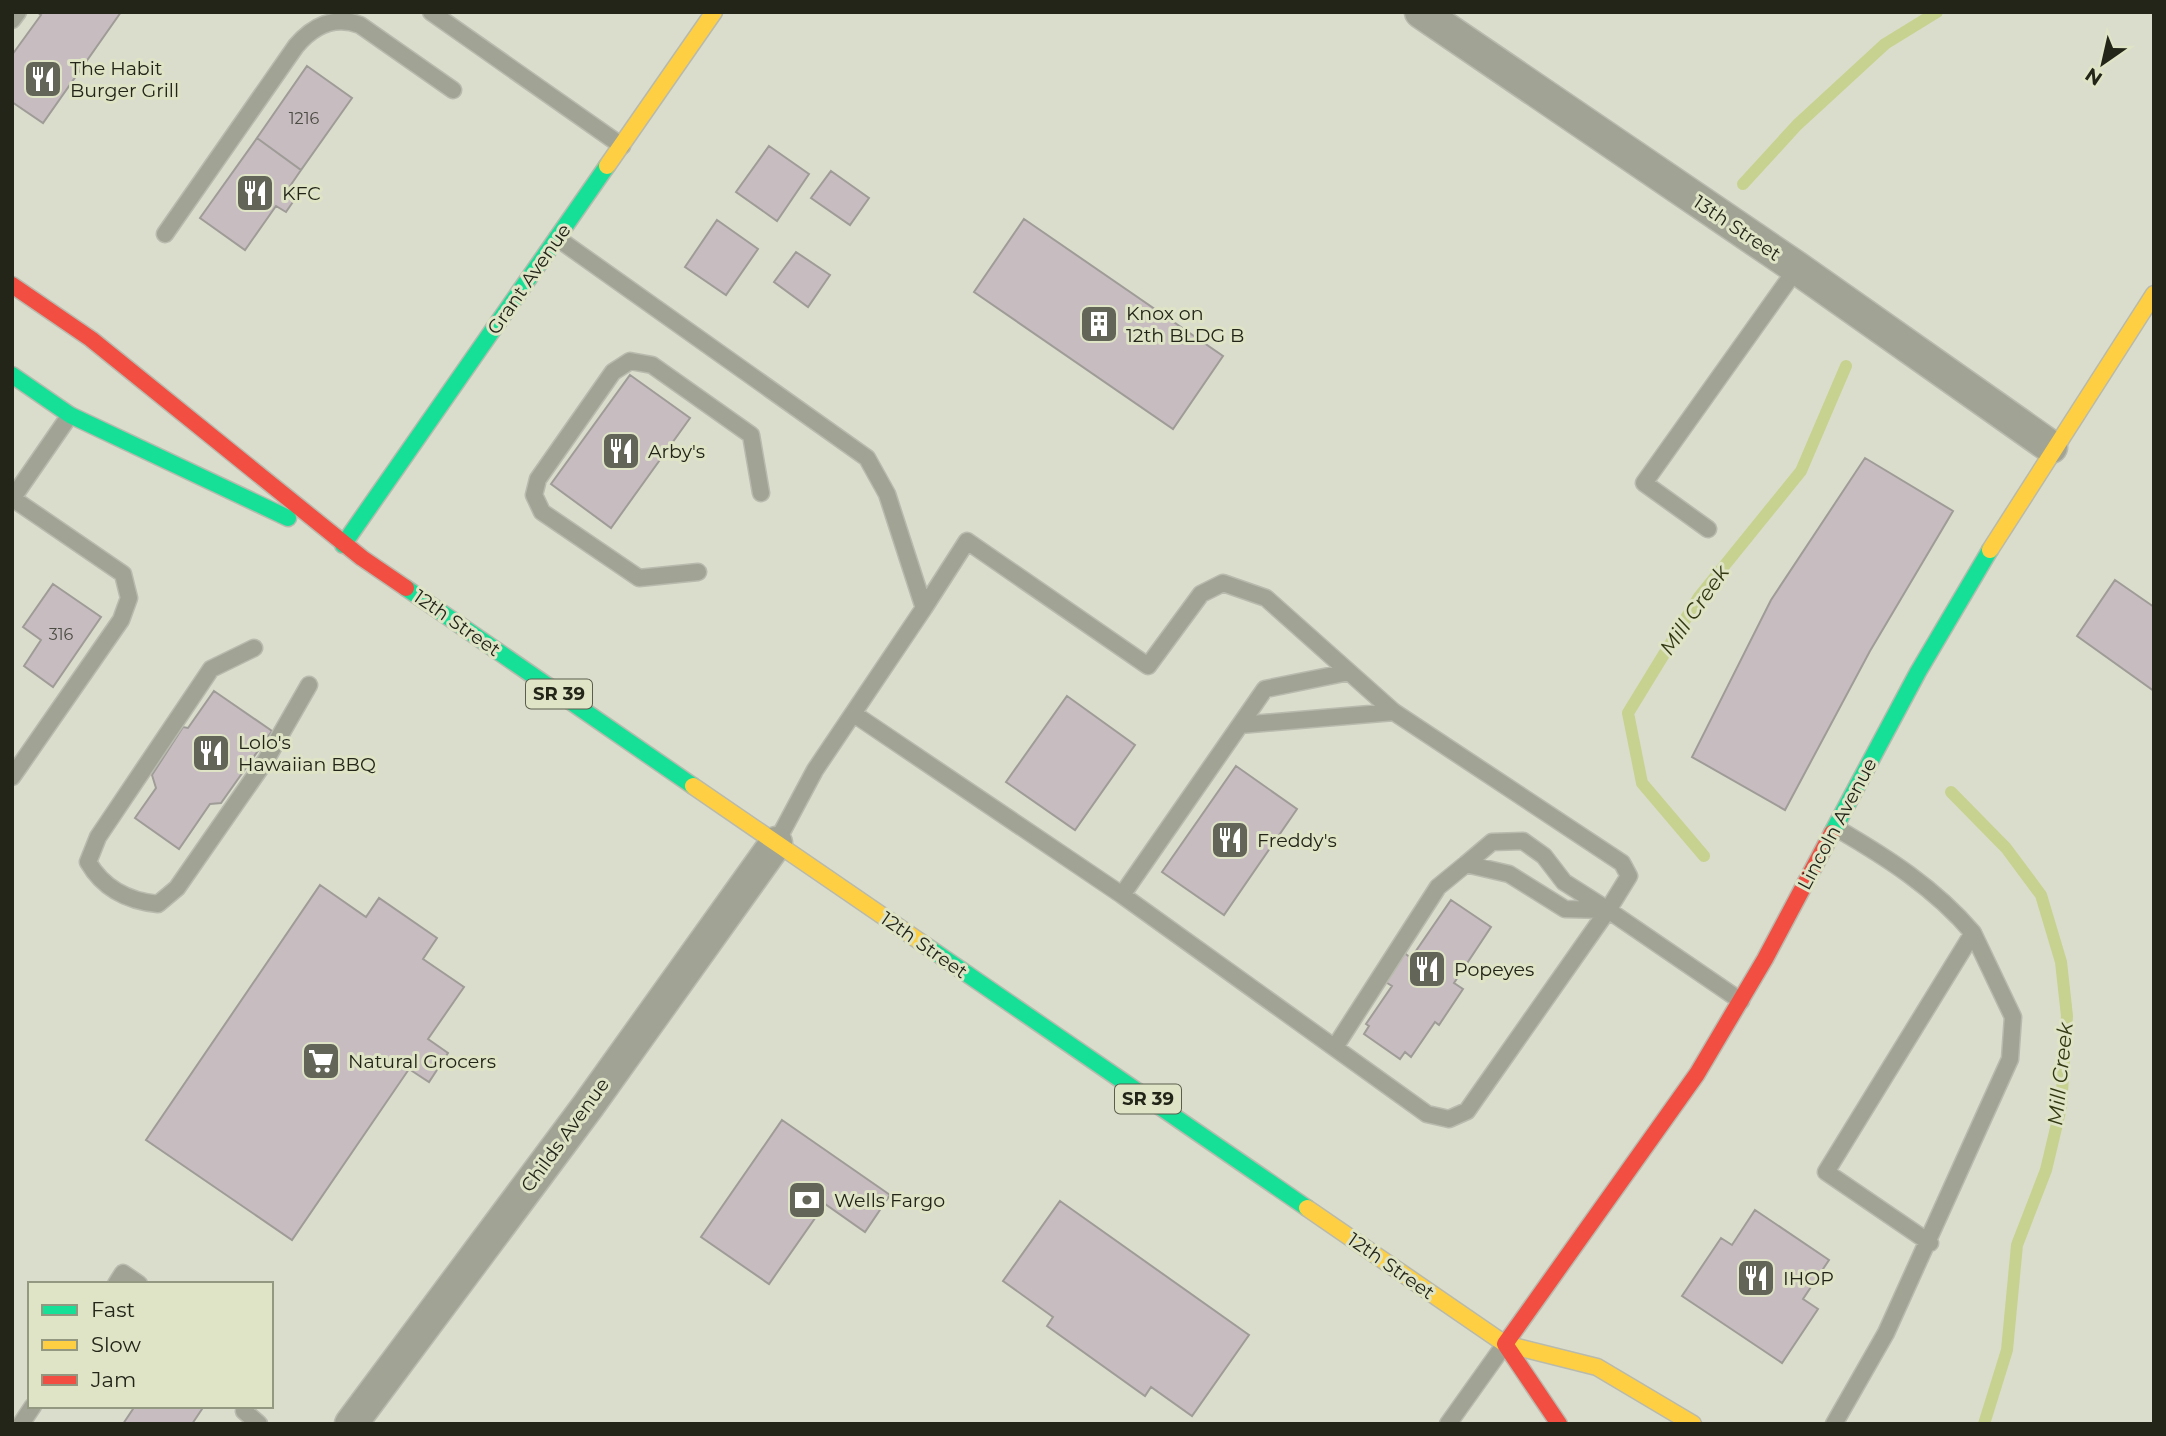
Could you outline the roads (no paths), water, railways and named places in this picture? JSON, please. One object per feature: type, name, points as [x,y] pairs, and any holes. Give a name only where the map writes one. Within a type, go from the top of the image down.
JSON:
[{"type":"main road","name":"Grant Avenue","points":[[343,545],[714,12]]},
{"type":"main road","name":"12th Street","points":[[12,285],[91,339],[343,545],[1505,1345],[1559,1424]]},
{"type":"main road","name":"Lincoln Avenue","points":[[1505,1345],[1678,1104],[1741,1001],[1836,828],[1886,728],[2051,447],[2154,295]]},
{"type":"main road","name":"12th Street","points":[[12,376],[70,415],[343,545]]},
{"type":"main road","name":"12th Street","points":[[1505,1345],[1597,1367],[1693,1424]]},
{"type":"street","name":"13th Street","points":[[1421,12],[1797,268],[2051,447]]},
{"type":"street","name":"Childs Avenue","points":[[351,1424],[588,1106],[776,843]]},
{"type":"lane","points":[[12,20],[18,12]]},
{"type":"lane","points":[[431,12],[622,146]]},
{"type":"lane","points":[[165,233],[296,47],[320,26],[348,20],[360,25],[453,90]]},
{"type":"lane","points":[[558,238],[867,458],[887,494],[924,608]]},
{"type":"lane","points":[[1708,529],[1644,483],[1797,268]]},
{"type":"lane","points":[[698,572],[639,578],[542,512],[534,495],[538,479],[613,372],[629,361],[652,365],[751,435],[761,493]]},
{"type":"lane","points":[[12,777],[121,620],[129,598],[123,574],[12,499],[70,415]]},
{"type":"lane","points":[[776,843],[815,770],[967,541],[1149,666],[1201,594],[1223,583],[1266,598],[1394,712],[1622,863],[1629,876],[1467,1111],[1449,1119],[1427,1114],[1122,895],[854,714]]},
{"type":"lane","points":[[254,648],[211,669],[98,837],[88,862],[96,876],[134,902],[158,904],[177,888],[266,760],[309,685]]},
{"type":"lane","points":[[1122,895],[1265,689],[1349,672]]},
{"type":"lane","points":[[1240,725],[1394,712]]},
{"type":"lane","points":[[1834,1424],[1886,1333],[1930,1243],[2010,1059],[2013,1017],[1973,933],[1950,905],[1889,859],[1836,828]]},
{"type":"lane","points":[[1335,1047],[1438,887],[1492,842],[1523,841],[1544,856],[1564,882],[1741,1001]]},
{"type":"lane","points":[[1466,864],[1509,874],[1565,909],[1608,910]]},
{"type":"lane","points":[[1930,1243],[1826,1172],[1973,933]]},
{"type":"lane","points":[[117,1282],[123,1273],[136,1282]]},
{"type":"lane","points":[[1448,1424],[1505,1345]]},
{"type":"lane","points":[[21,1424],[32,1408]]},
{"type":"lane","points":[[242,1414],[259,1424]]},
{"type":"waterway","name":"Mill Creek","points":[[1743,184],[1797,125],[1885,44],[1937,12]]},
{"type":"waterway","name":"Mill Creek","points":[[1704,856],[1642,783],[1628,713],[1699,597],[1801,471],[1846,366]]},
{"type":"waterway","name":"Mill Creek","points":[[1951,792],[2006,848],[2041,895],[2061,962],[2067,1016],[2061,1107],[2046,1170],[2017,1245],[2007,1350],[1984,1424]]},
{"type":"place","name":"The Habit Burger Grill","points":[[43,79]]},
{"type":"place","name":"KFC","points":[[255,193]]},
{"type":"place","name":"Knox on 12th BLDG B","points":[[1099,324]]},
{"type":"place","name":"Arby's","points":[[621,451]]},
{"type":"place","name":"Lolo's Hawaiian BBQ","points":[[211,753]]},
{"type":"place","name":"Freddy's","points":[[1230,840]]},
{"type":"place","name":"Popeyes","points":[[1427,969]]},
{"type":"place","name":"Natural Grocers","points":[[321,1061]]},
{"type":"place","name":"Wells Fargo","points":[[807,1200]]},
{"type":"place","name":"IHOP","points":[[1756,1278]]}]
